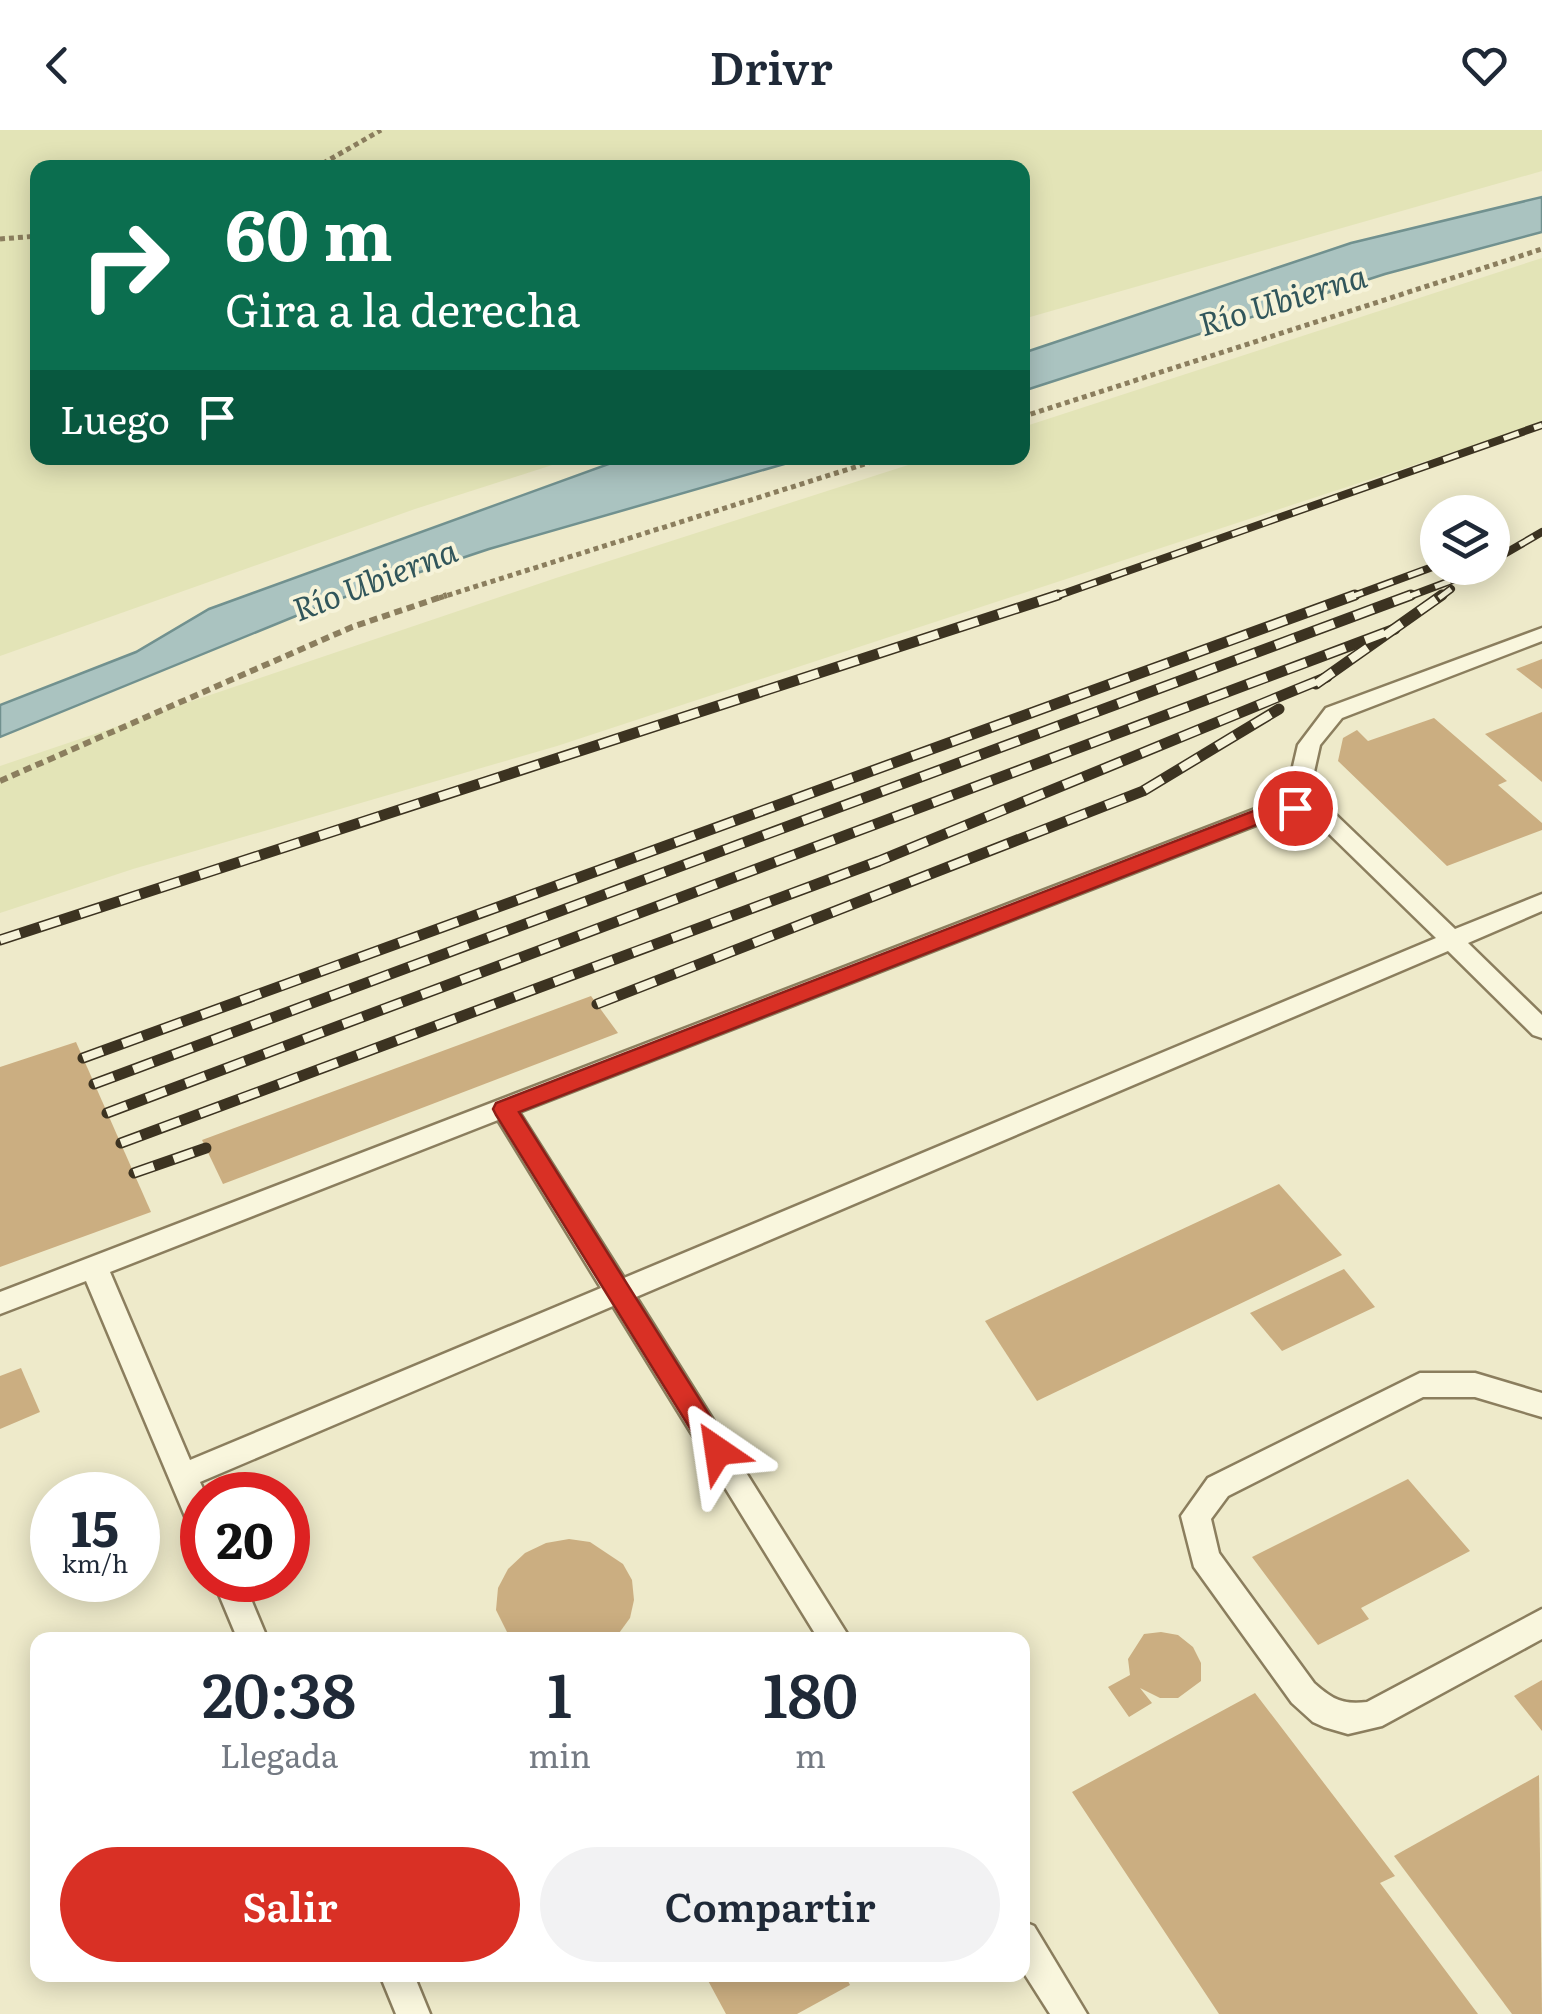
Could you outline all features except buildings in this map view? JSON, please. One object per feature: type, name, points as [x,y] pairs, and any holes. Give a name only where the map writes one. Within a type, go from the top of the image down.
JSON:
[{"type":"lane","points":[[1295,808],[1306,746],[1316,729],[1334,714],[1542,634]]},
{"type":"lane","points":[[0,1303],[1276,810],[1295,808],[1326,818],[1542,1029]]},
{"type":"lane","points":[[192,1472],[1542,902]]},
{"type":"lane","points":[[504,1109],[831,1632]]},
{"type":"lane","points":[[94,1267],[181,1472]]},
{"type":"lane","points":[[1542,1406],[1475,1385],[1420,1385],[1218,1487],[1196,1516],[1204,1558],[1302,1693],[1324,1712],[1348,1719],[1371,1716],[1542,1623]]},
{"type":"lane","points":[[238,1602],[251,1632]]},
{"type":"lane","points":[[1030,1951],[1070,2014]]},
{"type":"lane","points":[[399,1982],[413,2014]]},
{"type":"path","points":[[330,160],[382,130]]},
{"type":"path","points":[[0,239],[30,237]]},
{"type":"path","points":[[1030,414],[1542,248]]},
{"type":"path","points":[[0,781],[352,627],[554,559],[861,465]]},
{"type":"green space","points":[[0,130],[1542,130],[1542,171],[1030,317],[1030,160],[30,160],[30,465],[552,465],[415,509],[0,656]]},
{"type":"green space","points":[[1542,258],[1542,423],[557,746],[133,869],[0,913],[0,766],[556,578],[908,465],[1030,465],[1030,425]]},
{"type":"water","name":"Río Ubierna","points":[[1542,197],[1542,232],[1385,274],[1030,389],[1030,351],[1351,243]]},
{"type":"water","name":"Río Ubierna","points":[[606,465],[781,465],[489,549],[330,602],[0,737],[0,705],[136,652],[209,609]]},
{"type":"railway","points":[[1051,598],[1542,425]]},
{"type":"railway","points":[[1510,551],[1542,532]]},
{"type":"railway","points":[[1348,598],[1420,572]]},
{"type":"railway","points":[[1405,598],[1440,585]]},
{"type":"railway","points":[[1439,598],[1451,589]]},
{"type":"railway","points":[[0,940],[1058,595]]},
{"type":"railway","points":[[83,1058],[1355,595]]},
{"type":"railway","points":[[94,1084],[1411,595]]},
{"type":"railway","points":[[1393,630],[1442,595]]},
{"type":"railway","points":[[107,1113],[1393,630]]},
{"type":"railway","points":[[1324,678],[1393,630]]},
{"type":"railway","points":[[121,1143],[879,861],[1324,678]]},
{"type":"railway","points":[[1316,684],[1324,678]]},
{"type":"railway","points":[[597,1004],[1143,791],[1279,709]]},
{"type":"railway","points":[[134,1173],[206,1148]]},
{"type":"route","points":[[718,1451],[504,1109],[1276,810],[1295,808]]}]
